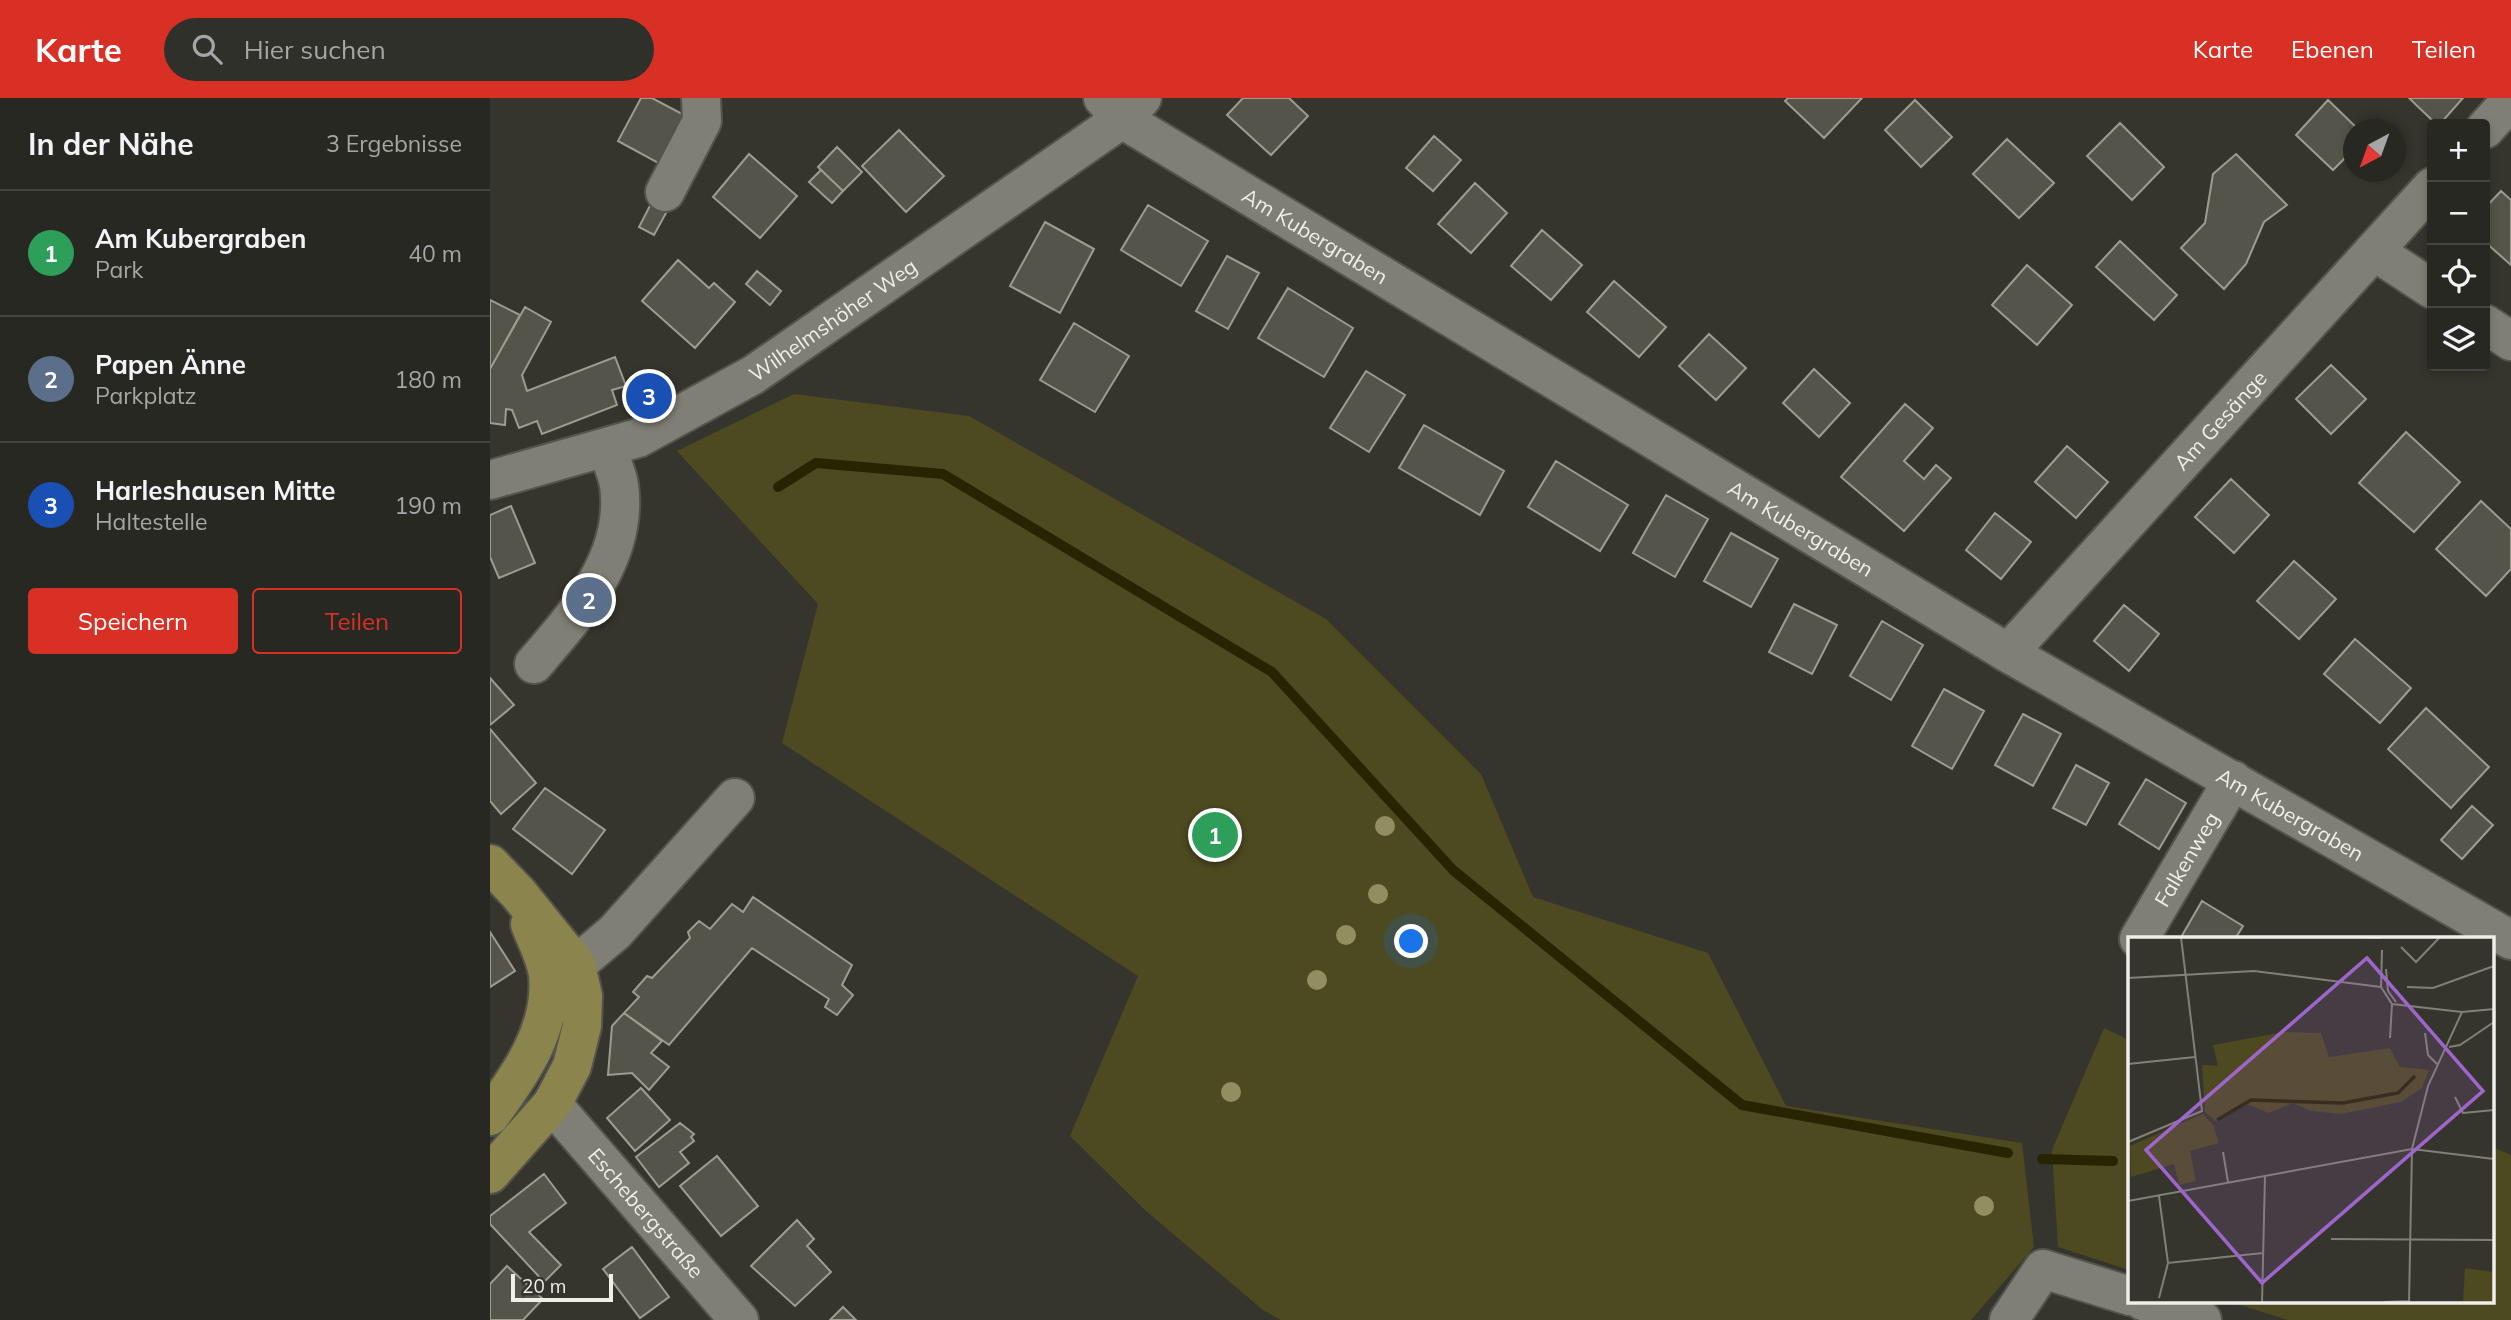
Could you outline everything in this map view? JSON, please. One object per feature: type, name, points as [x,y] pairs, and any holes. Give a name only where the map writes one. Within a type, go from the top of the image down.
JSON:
[{"type":"main road","points":[[490,864],[518,893],[562,969],[583,996],[582,1026],[572,1066],[552,1104],[490,1174]]},
{"type":"main road","points":[[490,1116],[516,1081],[534,1048],[562,969]]},
{"type":"main road","points":[[516,1081],[552,1104]]},
{"type":"street","points":[[665,192],[702,121],[701,98]]},
{"type":"street","points":[[2490,123],[2511,100]]},
{"type":"street","name":"Wilhelmshöher Weg","points":[[490,480],[607,449],[638,438],[753,375],[1122,105]]},
{"type":"street","name":"Am Kubergraben","points":[[1122,105],[2008,653],[2511,940]]},
{"type":"street","name":"Am Gesänge","points":[[2008,653],[2427,193]]},
{"type":"street","points":[[2374,251],[2427,286]]},
{"type":"street","points":[[2490,327],[2511,341]]},
{"type":"street","points":[[534,664],[589,600],[616,539],[619,485],[607,449]]},
{"type":"street","name":"Falkenweg","points":[[2140,937],[2233,780]]},
{"type":"street","points":[[562,969],[614,932],[736,798]]},
{"type":"street","name":"Eschebergstraße","points":[[552,1104],[739,1320]]},
{"type":"street","points":[[2009,1320],[2043,1269],[2128,1295]]},
{"type":"street","points":[[2146,1302],[2202,1320]]},
{"type":"shaded area","points":[[794,394],[969,416],[1326,619],[1481,774],[1533,897],[1708,953],[1786,1106],[2022,1143],[2034,1247],[1971,1320],[1281,1320],[1263,1310],[1146,1211],[1070,1136],[1138,976],[782,743],[818,604],[677,451]]},
{"type":"shaded area","points":[[2104,1028],[2128,1040],[2128,1270],[2058,1247],[2052,1150]]},
{"type":"shaded area","points":[[2494,1148],[2511,1155],[2511,1320],[2288,1320],[2230,1302],[2494,1302]]},
{"type":"building","points":[[641,98],[652,98],[686,116],[660,164],[618,141]]},
{"type":"building","points":[[1243,98],[1289,98],[1308,116],[1271,155],[1227,115]]},
{"type":"building","points":[[1788,98],[1862,98],[1824,138],[1785,101]]},
{"type":"building","points":[[2409,98],[2463,98],[2444,119],[2431,119]]},
{"type":"building","points":[[1915,100],[1952,137],[1921,167],[1885,130]]},
{"type":"building","points":[[2328,100],[2348,119],[2343,119],[2343,160],[2333,170],[2296,135]]},
{"type":"building","points":[[2120,123],[2164,167],[2132,200],[2087,156]]},
{"type":"building","points":[[899,130],[944,176],[906,212],[862,166]]},
{"type":"building","points":[[1434,136],[1461,160],[1433,191],[1406,168]]},
{"type":"building","points":[[2007,139],[2054,183],[2019,218],[1973,174]]},
{"type":"building","points":[[837,147],[862,172],[843,191],[818,167]]},
{"type":"building","points":[[749,154],[797,196],[760,238],[713,197]]},
{"type":"building","points":[[2236,154],[2287,205],[2264,222],[2246,264],[2224,289],[2181,248],[2205,223],[2213,174]]},
{"type":"building","points":[[821,170],[843,191],[832,203],[809,182]]},
{"type":"building","points":[[1475,183],[1507,213],[1471,253],[1438,224]]},
{"type":"building","points":[[2501,191],[2511,200],[2511,265],[2490,246],[2490,203]]},
{"type":"building","points":[[656,194],[672,202],[654,235],[639,227]]},
{"type":"building","points":[[1148,205],[1208,241],[1181,286],[1121,250]]},
{"type":"building","points":[[1045,222],[1094,249],[1060,313],[1010,286]]},
{"type":"building","points":[[1542,230],[1582,265],[1551,300],[1511,266]]},
{"type":"building","points":[[2120,241],[2177,295],[2154,320],[2096,267]]},
{"type":"building","points":[[1227,256],[1259,273],[1228,329],[1196,311]]},
{"type":"building","points":[[678,260],[709,288],[714,283],[735,302],[695,348],[642,301]]},
{"type":"building","points":[[2027,265],[2072,305],[2037,345],[1992,305]]},
{"type":"building","points":[[757,271],[781,291],[770,305],[746,284]]},
{"type":"building","points":[[1614,281],[1666,327],[1639,357],[1587,312]]},
{"type":"building","points":[[1288,288],[1353,328],[1324,377],[1258,338]]},
{"type":"building","points":[[490,300],[520,315],[490,369]]},
{"type":"building","points":[[525,307],[551,322],[522,375],[527,391],[615,357],[626,386],[612,390],[617,405],[542,434],[537,421],[519,428],[512,410],[506,409],[505,425],[490,423],[490,369]]},
{"type":"building","points":[[1074,323],[1129,356],[1095,412],[1040,380]]},
{"type":"building","points":[[1709,334],[1746,368],[1716,400],[1679,366]]},
{"type":"building","points":[[2331,365],[2366,399],[2331,434],[2296,399]]},
{"type":"building","points":[[1814,369],[1850,403],[1819,437],[1783,403]]},
{"type":"building","points":[[1366,371],[1405,395],[1369,452],[1330,428]]},
{"type":"building","points":[[1905,404],[1933,428],[1904,461],[1924,479],[1936,465],[1951,478],[1904,531],[1841,477]]},
{"type":"building","points":[[1424,425],[1504,471],[1480,515],[1399,468]]},
{"type":"building","points":[[2406,432],[2460,482],[2414,532],[2359,483]]},
{"type":"building","points":[[2067,446],[2108,482],[2076,518],[2035,482]]},
{"type":"building","points":[[1556,461],[1628,505],[1600,551],[1528,507]]},
{"type":"building","points":[[2231,479],[2269,515],[2234,553],[2195,517]]},
{"type":"building","points":[[1666,495],[1708,519],[1675,577],[1633,553]]},
{"type":"building","points":[[2481,501],[2511,529],[2511,569],[2486,596],[2436,549]]},
{"type":"building","points":[[511,506],[535,563],[499,578],[490,557],[490,515]]},
{"type":"building","points":[[1995,513],[2031,542],[2001,579],[1966,550]]},
{"type":"building","points":[[1731,533],[1778,559],[1751,607],[1704,581]]},
{"type":"building","points":[[2294,561],[2336,599],[2299,639],[2257,601]]},
{"type":"building","points":[[1794,604],[1837,625],[1812,674],[1769,652]]},
{"type":"building","points":[[2124,605],[2159,634],[2129,671],[2094,641]]},
{"type":"building","points":[[1882,621],[1923,645],[1891,700],[1850,676]]},
{"type":"building","points":[[2355,639],[2411,688],[2380,723],[2324,674]]},
{"type":"building","points":[[490,678],[514,705],[490,725]]},
{"type":"building","points":[[1944,689],[1984,711],[1952,769],[1912,746]]},
{"type":"building","points":[[2426,708],[2489,767],[2451,808],[2388,749]]},
{"type":"building","points":[[2023,714],[2061,734],[2033,786],[1995,765]]},
{"type":"building","points":[[490,729],[536,783],[501,814],[490,801]]},
{"type":"building","points":[[2076,765],[2109,783],[2086,825],[2053,808]]},
{"type":"building","points":[[2146,779],[2186,803],[2159,849],[2119,824]]},
{"type":"building","points":[[545,788],[605,830],[572,874],[513,829]]},
{"type":"building","points":[[2472,806],[2493,825],[2462,859],[2441,840]]},
{"type":"building","points":[[753,897],[852,965],[842,985],[853,995],[837,1015],[825,1007],[829,999],[752,948],[669,1045],[624,1013],[639,997],[633,992],[647,976],[652,978],[690,938],[688,932],[699,921],[710,929],[732,904],[743,912]]},
{"type":"building","points":[[2202,901],[2243,926],[2236,937],[2181,937]]},
{"type":"building","points":[[490,932],[515,971],[490,987]]},
{"type":"building","points":[[624,1013],[662,1041],[651,1053],[669,1067],[649,1090],[632,1073],[608,1075],[612,1026]]},
{"type":"building","points":[[641,1088],[670,1120],[635,1151],[607,1118]]},
{"type":"building","points":[[680,1123],[694,1134],[691,1137],[694,1141],[680,1152],[689,1163],[659,1187],[636,1157]]},
{"type":"building","points":[[717,1156],[758,1206],[721,1236],[680,1186]]},
{"type":"building","points":[[544,1174],[566,1203],[529,1232],[561,1265],[544,1282],[490,1224],[490,1216]]},
{"type":"building","points":[[797,1220],[814,1239],[807,1246],[831,1272],[795,1306],[751,1266]]},
{"type":"building","points":[[632,1247],[669,1297],[640,1318],[603,1269]]},
{"type":"building","points":[[507,1266],[543,1299],[523,1320],[490,1320],[490,1284]]},
{"type":"building","points":[[843,1307],[856,1320],[830,1320]]},
{"type":"waterway","points":[[778,487],[816,463],[943,474],[1272,672],[1453,870],[1742,1105],[2008,1153]]},
{"type":"waterway","points":[[2042,1159],[2113,1161]]},
{"type":"place","name":"Harleshausen Mitte","points":[[649,396]]},
{"type":"place","name":"Papen Änne","points":[[589,600]]},
{"type":"place","name":"Am Kubergraben","points":[[1215,835]]}]
